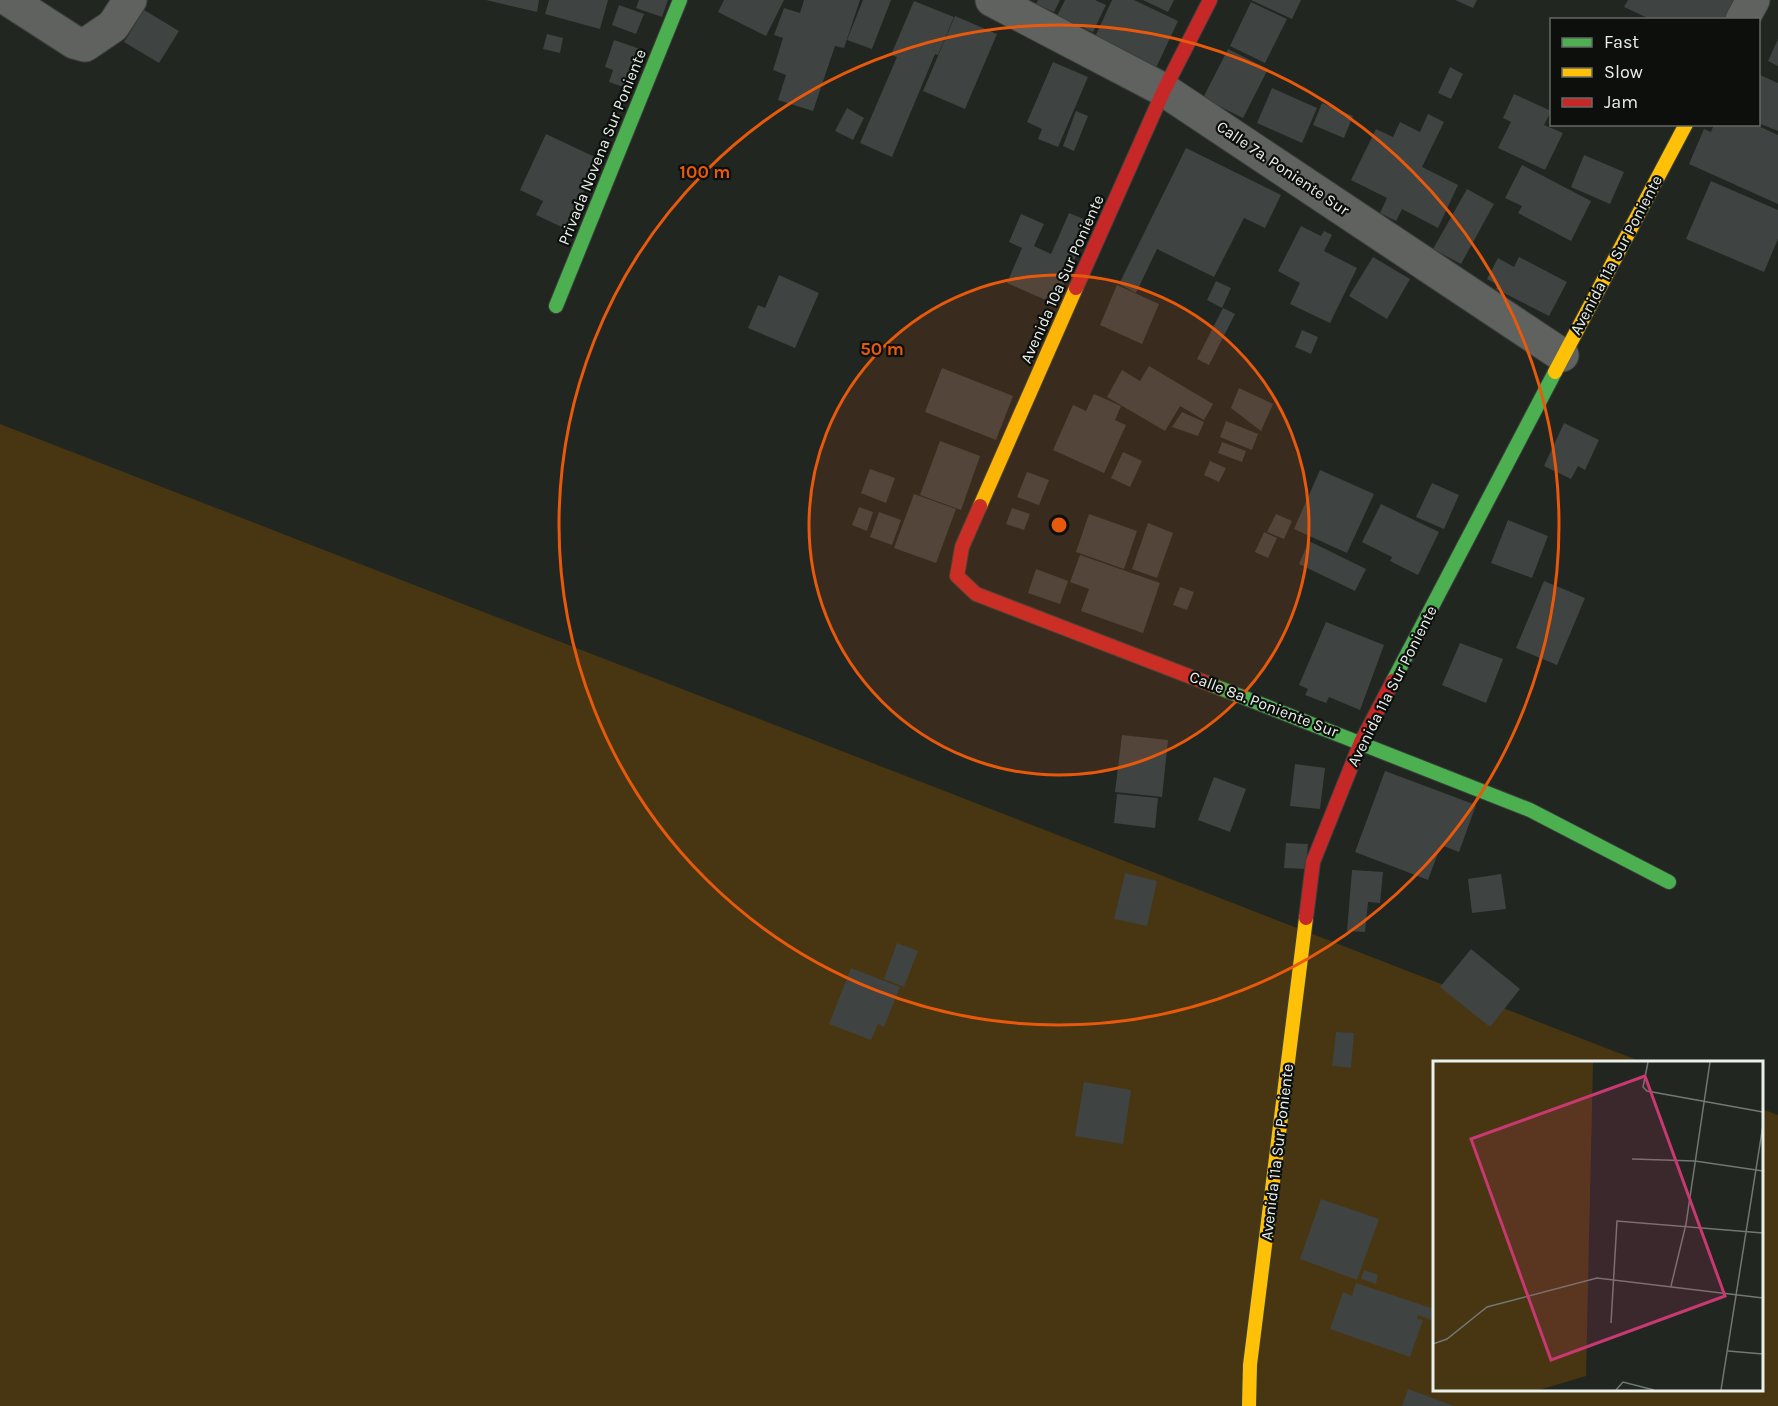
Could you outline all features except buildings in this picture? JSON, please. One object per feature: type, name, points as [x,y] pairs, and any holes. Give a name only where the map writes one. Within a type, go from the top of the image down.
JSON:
[{"type":"street","points":[[9,0],[74,42],[85,45],[113,26],[130,0]]},
{"type":"street","name":"Privada Novena Sur Poniente","points":[[556,306],[680,0]]},
{"type":"street","name":"Calle 7a. Poniente Sur","points":[[992,0],[1164,90],[1562,355]]},
{"type":"street","name":"Avenida 10a Sur Poniente","points":[[957,576],[962,547],[1164,90],[1210,0]]},
{"type":"street","points":[[1744,18],[1753,0]]},
{"type":"street","name":"Avenida 11a Sur Poniente","points":[[1249,1406],[1250,1365],[1313,861],[1361,742],[1562,355],[1685,126]]},
{"type":"street","name":"Calle 8a. Poniente Sur","points":[[957,576],[976,594],[1361,742],[1530,810],[1669,882]]},
{"type":"shaded area","points":[[0,424],[1639,1061],[1433,1061],[1433,1391],[1763,1391],[1763,1109],[1778,1115],[1778,1406],[0,1406]]},
{"type":"traffic: fast","points":[[556,306],[680,0]]},
{"type":"traffic: fast","points":[[1393,681],[1555,372]]},
{"type":"traffic: fast","points":[[1212,685],[1530,810],[1669,882]]},
{"type":"traffic: slow","points":[[1555,372],[1685,126]]},
{"type":"traffic: slow","points":[[980,506],[1076,288]]},
{"type":"traffic: slow","points":[[1249,1406],[1250,1365],[1306,918]]},
{"type":"traffic: jam","points":[[1076,288],[1164,90],[1210,0]]},
{"type":"traffic: jam","points":[[980,506],[962,547],[957,576],[976,594],[1212,685]]},
{"type":"traffic: jam","points":[[1306,918],[1313,862],[1361,742],[1393,681]]}]
